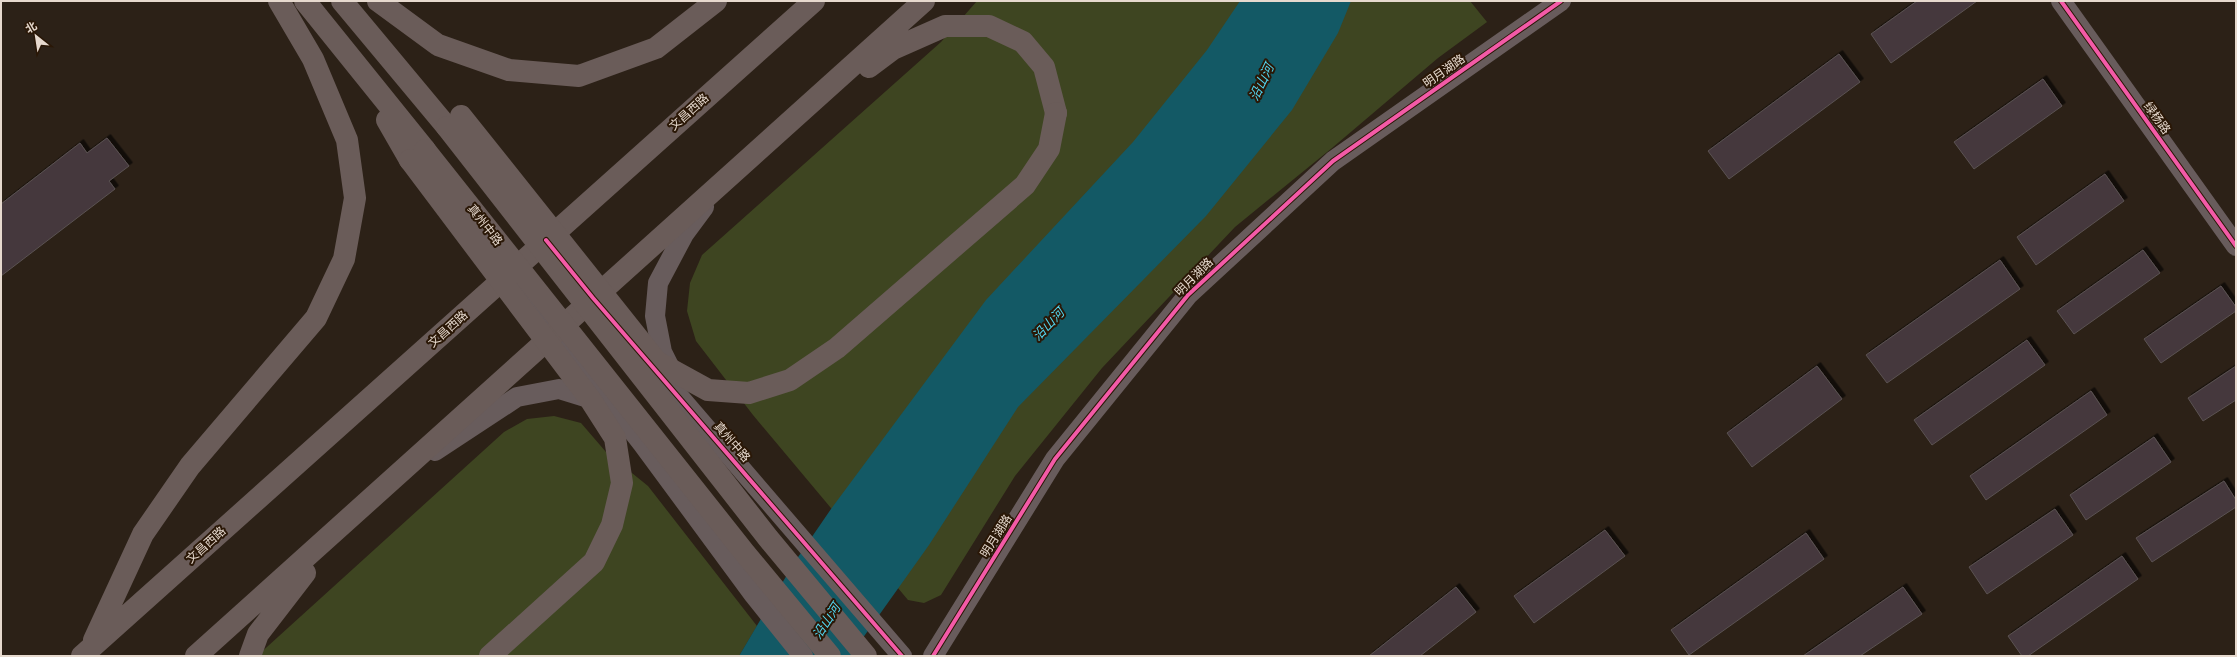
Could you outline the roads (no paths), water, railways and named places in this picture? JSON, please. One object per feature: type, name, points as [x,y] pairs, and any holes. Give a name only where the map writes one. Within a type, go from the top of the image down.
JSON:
[{"type":"main road","points":[[86,652],[143,534],[190,466],[316,318],[344,259],[355,198],[347,140],[313,59],[278,1]]},
{"type":"main road","name":"真州中路","points":[[305,1],[357,67],[418,155],[830,656]]},
{"type":"main road","points":[[342,1],[378,43],[454,122],[657,362],[708,390],[750,393],[790,380],[837,348],[1025,185],[1049,149],[1056,113],[1044,67],[1023,42],[989,26],[946,26],[893,49],[771,139]]},
{"type":"main road","points":[[378,1],[438,45],[509,70],[579,76],[656,48],[716,1]]},
{"type":"main road","name":"文昌西路","points":[[86,652],[814,1]]},
{"type":"main road","points":[[196,656],[337,531],[593,298],[924,1]]},
{"type":"main road","points":[[454,122],[768,538],[866,656]]},
{"type":"main road","points":[[418,155],[590,399],[615,438],[622,483],[612,525],[594,562],[490,656]]},
{"type":"main road","points":[[250,656],[258,634],[337,531]]},
{"type":"street","name":"明月湖路","points":[[933,656],[1055,459],[1188,295],[1333,161],[1561,1]]},
{"type":"street","name":"绿杨路","points":[[2061,1],[2236,246]]},
{"type":"street","points":[[691,410],[662,352],[655,316],[658,283],[684,234],[721,183]]},
{"type":"street","name":"真州中路","points":[[546,240],[593,298],[799,534],[902,656]]},
{"type":"street","points":[[510,274],[642,443],[754,595],[803,656]]},
{"type":"street","points":[[386,486],[517,397],[559,389],[598,401],[642,443]]},
{"type":"water","name":"沿山河","points":[[1240,1],[1351,1],[1338,33],[1292,110],[1206,216],[1018,407],[929,545],[850,656],[739,656],[794,563],[831,509],[986,300],[1133,142],[1207,50]]}]
